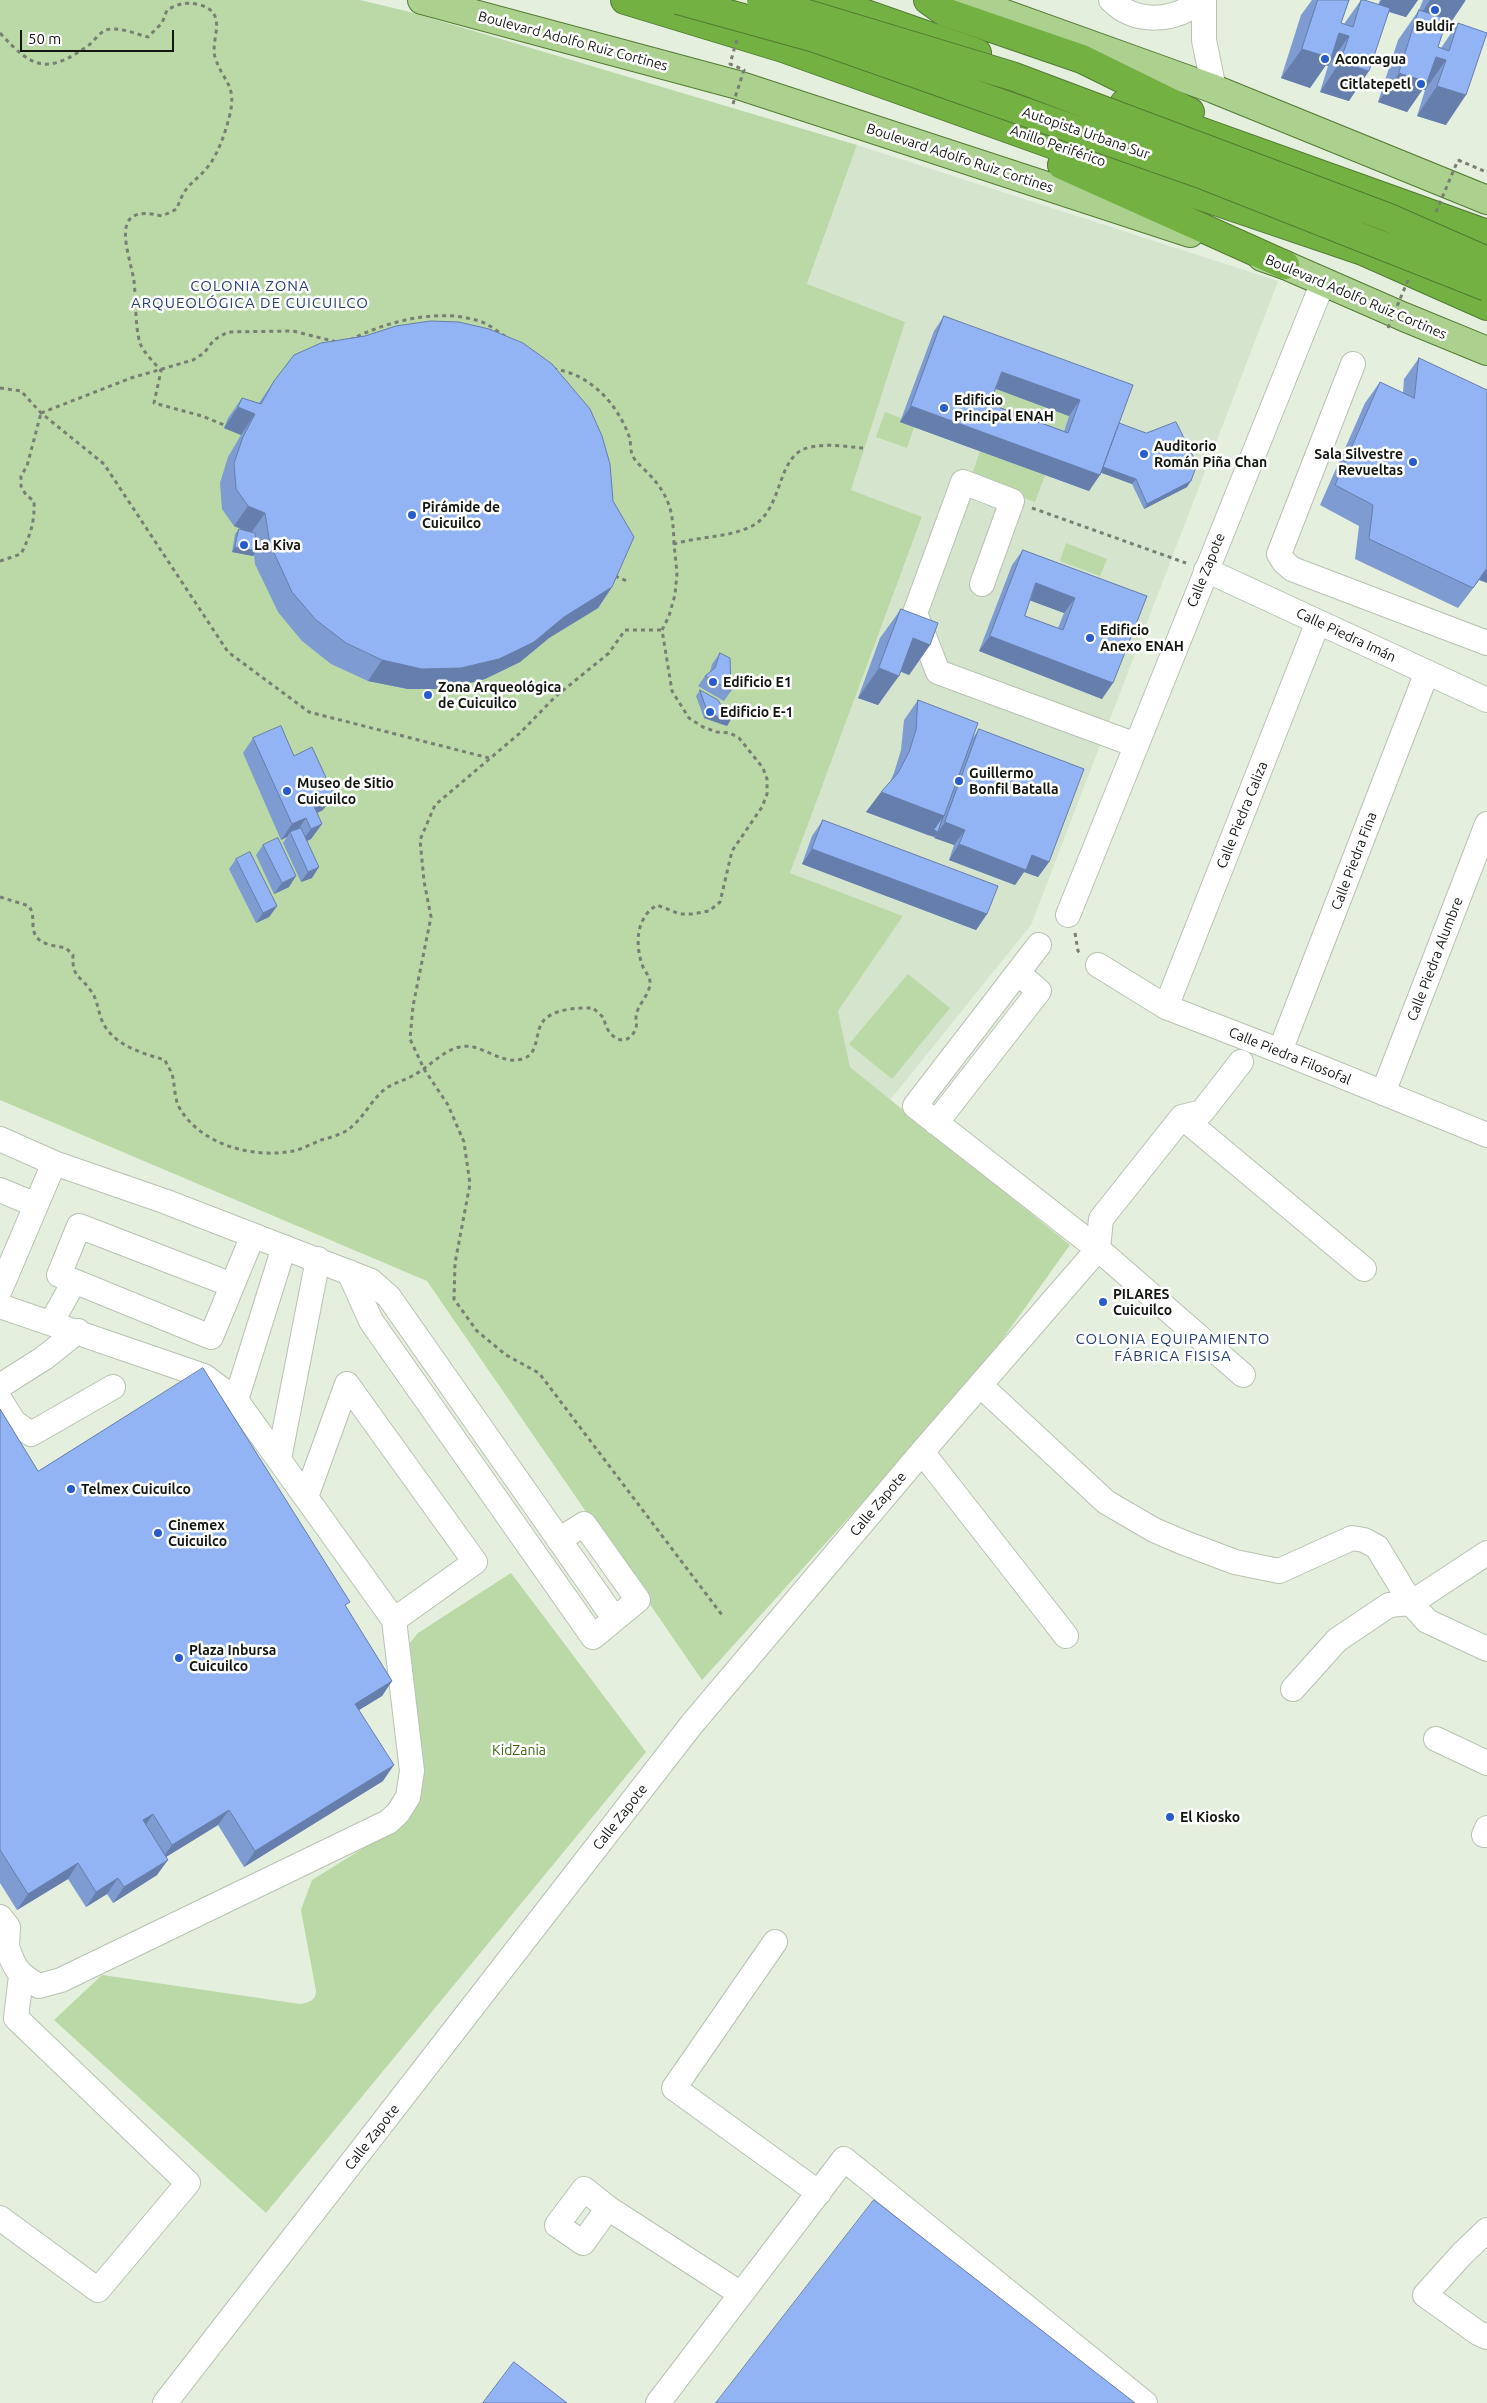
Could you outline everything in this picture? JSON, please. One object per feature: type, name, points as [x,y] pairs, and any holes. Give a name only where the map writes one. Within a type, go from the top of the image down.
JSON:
[{"type":"highway","name":"Anillo Periférico","points":[[625,0],[783,48],[1363,250],[1487,306]]},
{"type":"highway","name":"Autopista Urbana Sur","points":[[678,0],[815,38],[1191,170],[1487,287]]},
{"type":"highway","name":"Autopista Urbana Sur","points":[[762,0],[1012,76],[1387,217],[1487,261]]},
{"type":"highway","points":[[826,0],[1480,230]]},
{"type":"highway","points":[[928,0],[945,12],[1082,60],[1197,115],[1293,152],[1331,177]]},
{"type":"highway","points":[[878,82],[1285,265]]},
{"type":"main road","name":"Boulevard Adolfo Ruiz Cortines","points":[[422,0],[738,85],[1285,265],[1487,351]]},
{"type":"main road","points":[[985,2],[1214,89],[1487,200]]},
{"type":"street","points":[[1111,0],[1124,10],[1151,18],[1179,14],[1202,0],[1204,40],[1214,89]]},
{"type":"street","name":"Calle Zapote","points":[[1068,914],[1323,282]]},
{"type":"street","points":[[1354,364],[1281,546],[1280,554],[1284,562],[1292,568],[1487,642]]},
{"type":"street","points":[[982,584],[1012,501],[963,482],[915,613],[938,672],[1136,745]]},
{"type":"street","name":"Calle Piedra Imán","points":[[1206,570],[1487,700]]},
{"type":"street","name":"Calle Piedra Caliza","points":[[1166,1007],[1318,622]]},
{"type":"street","name":"Calle Piedra Fina","points":[[1280,1050],[1427,672]]},
{"type":"street","name":"Calle Piedra Alumbre","points":[[1382,1094],[1487,824]]},
{"type":"street","points":[[1039,944],[1018,973],[1039,991],[936,1122],[1098,1249],[1243,1375]]},
{"type":"street","name":"Calle Piedra Filosofal","points":[[1098,965],[1166,1007],[1280,1050],[1382,1094],[1487,1135]]},
{"type":"street","points":[[1098,1249],[1101,1219],[1182,1117],[1202,1112],[1241,1062]]},
{"type":"street","points":[[1182,1117],[1364,1269]]},
{"type":"street","points":[[0,1139],[54,1163],[164,1201],[318,1259],[371,1281],[389,1297],[614,1618],[592,1636],[371,1320],[349,1272]]},
{"type":"street","points":[[0,1290],[54,1163]]},
{"type":"street","points":[[0,1190],[36,1205]]},
{"type":"street","points":[[232,1285],[79,1226],[58,1275],[212,1337],[253,1235]]},
{"type":"street","points":[[236,1400],[284,1247]]},
{"type":"street","name":"Calle Zapote","points":[[166,2403],[692,1724],[922,1452],[1098,1249]]},
{"type":"street","points":[[279,1459],[318,1259]]},
{"type":"street","points":[[51,1323],[74,1282]]},
{"type":"street","points":[[0,1306],[78,1331],[204,1376],[236,1400],[394,1620],[412,1771],[408,1797],[398,1813],[388,1822],[61,1980],[39,1986],[21,1976],[11,1961],[4,1945],[8,1927],[0,1917]]},
{"type":"street","points":[[0,1386],[44,1358],[78,1331]]},
{"type":"street","points":[[306,1497],[347,1384],[475,1562],[394,1620]]},
{"type":"street","points":[[980,1385],[1106,1502],[1154,1530],[1236,1562],[1279,1572],[1352,1538],[1364,1540],[1377,1547],[1411,1603],[1427,1620],[1487,1649]]},
{"type":"street","points":[[0,1400],[14,1422],[31,1434],[112,1387]]},
{"type":"street","points":[[922,1452],[1066,1636]]},
{"type":"street","points":[[1293,1689],[1337,1640],[1389,1605],[1411,1603],[1487,1553]]},
{"type":"street","points":[[1436,1739],[1487,1763]]},
{"type":"street","points":[[775,1942],[674,2088],[818,2193]]},
{"type":"street","points":[[0,2218],[98,2290],[188,2183],[16,2018],[21,1976]]},
{"type":"street","points":[[658,2403],[844,2159],[1145,2403]]},
{"type":"street","points":[[608,2208],[741,2294]]},
{"type":"street","points":[[1487,2230],[1462,2254],[1425,2295],[1478,2333],[1487,2337]]},
{"type":"path","points":[[0,33],[16,50],[30,61],[44,65],[58,63],[74,56],[91,44],[104,30],[119,29],[148,36],[162,23],[167,10],[178,5],[191,2],[208,7],[216,17],[217,38],[215,55],[229,81],[232,98],[229,117],[222,138],[210,163],[186,186],[177,209],[162,216],[148,213],[135,216],[126,226],[124,241],[134,280],[140,344],[161,370]]},
{"type":"path","points":[[733,104],[744,70],[730,64],[738,37]]},
{"type":"path","points":[[1458,160],[1487,172]]},
{"type":"path","points":[[42,413],[131,378],[193,360],[204,353],[214,340],[228,332],[293,331],[345,342],[405,320],[427,316],[461,317],[483,322],[512,340]]},
{"type":"path","points":[[0,897],[29,906],[34,914],[33,928],[36,938],[49,946],[66,948],[73,955],[72,966],[75,974],[96,998],[103,1023],[111,1035],[128,1047],[165,1060],[172,1074],[179,1107],[194,1124],[215,1140],[243,1150],[280,1152],[294,1150],[345,1131],[368,1111],[384,1090],[424,1069],[454,1048],[466,1045],[508,1059],[521,1060],[531,1054],[536,1045],[538,1030],[546,1019],[558,1012],[574,1008],[592,1008],[604,1018],[606,1029],[612,1037],[623,1040],[631,1036],[637,1026],[636,1017],[639,1008],[650,986],[650,978],[640,958],[637,941],[641,923],[648,910],[657,905],[680,914],[692,914],[709,911],[720,902],[732,851],[762,807],[767,794],[767,779],[763,768],[739,738],[730,733],[716,732],[703,727],[689,718],[672,691],[662,630],[676,595],[677,573],[670,505],[661,487],[632,455],[630,438],[621,417],[602,392],[577,376],[559,369],[547,368]]},
{"type":"path","points":[[161,370],[154,403],[234,429]]},
{"type":"path","points":[[0,388],[21,391],[42,413],[104,464],[228,652],[309,712],[490,758]]},
{"type":"path","points":[[0,561],[21,554],[32,531],[35,518],[34,501],[21,486],[21,476],[27,466],[42,413]]},
{"type":"path","points":[[674,544],[689,539],[729,534],[753,526],[767,514],[778,495],[784,471],[793,457],[809,447],[833,445],[864,448]]},
{"type":"path","points":[[1033,508],[1206,570]]},
{"type":"path","points":[[609,573],[627,581]]},
{"type":"path","points":[[662,630],[625,630],[609,653],[555,697],[520,733],[435,805],[420,840],[424,881],[431,917],[413,1006],[410,1038],[424,1069],[448,1105],[464,1142],[470,1184],[455,1263],[454,1299],[477,1331],[506,1355],[539,1373],[722,1615]]},
{"type":"shaded area","points":[[857,145],[1278,281],[1031,925],[890,1100],[850,1067],[838,1011],[903,916],[790,873],[922,518],[851,490],[904,322],[807,285]]},
{"type":"green space","name":"Zona Arqueológica de Cuicuilco","points":[[0,0],[360,0],[410,12],[857,145],[807,284],[905,322],[851,490],[922,517],[790,873],[903,916],[838,1011],[850,1067],[1070,1245],[974,1379],[702,1680],[427,1281],[0,1100]]},
{"type":"green space","points":[[991,387],[1069,416],[1057,448],[979,420]]},
{"type":"green space","points":[[885,412],[901,418],[914,427],[907,448],[876,437]]},
{"type":"green space","points":[[980,451],[1045,475],[1035,502],[971,478]]},
{"type":"green space","points":[[1066,543],[1107,559],[1100,576],[1060,561]]},
{"type":"green space","points":[[908,974],[950,1008],[892,1079],[849,1044]]},
{"type":"green space","name":"KidZania","points":[[511,1573],[646,1752],[266,2213],[54,2020],[102,1975],[300,2004],[313,1999],[316,1991],[301,1910],[312,1880],[407,1821],[416,1808],[419,1799],[422,1784],[409,1644],[418,1633]]},
{"type":"building","points":[[1318,0],[1349,0],[1341,23],[1353,27],[1361,0],[1390,8],[1369,71],[1340,62],[1349,36],[1339,33],[1331,58],[1302,49]]},
{"type":"building","points":[[1419,10],[1447,19],[1438,47],[1449,51],[1458,23],[1487,33],[1466,95],[1437,86],[1446,60],[1436,57],[1427,82],[1399,73]]},
{"type":"building","name":"Edificio Principal ENAH","points":[[944,316],[1133,385],[1100,475],[911,406]],"holes":[[[1002,372],[1080,400],[1068,433],[990,404]]]},
{"type":"building","name":"Pirámide de Cuicuilco","points":[[431,321],[459,322],[489,329],[523,343],[552,364],[590,409],[602,436],[610,464],[613,501],[634,537],[612,587],[564,617],[534,642],[499,659],[461,668],[422,669],[382,660],[346,643],[316,620],[292,592],[270,544],[265,513],[248,506],[236,489],[234,463],[243,437],[255,414],[238,407],[242,398],[261,404],[274,381],[294,355],[321,343],[365,336],[396,326]]},
{"type":"building","name":"Sala Silvestre Revueltas","points":[[1419,358],[1487,390],[1487,568],[1473,588],[1369,539],[1373,505],[1335,485],[1380,382],[1414,398]]},
{"type":"building","name":"Auditorio Román Piña Chan","points":[[1176,422],[1197,464],[1191,481],[1147,504],[1136,479],[1103,467],[1119,423],[1146,433]]},
{"type":"building","name":"La Kiva","points":[[239,529],[255,533],[257,551],[235,547]]},
{"type":"building","name":"Edificio Anexo ENAH","points":[[1023,550],[1147,596],[1113,683],[990,636]],"holes":[[[1036,583],[1075,598],[1063,630],[1025,616]]]},
{"type":"building","points":[[901,609],[938,623],[930,645],[913,638],[899,676],[879,668]]},
{"type":"building","points":[[720,653],[730,658],[731,691],[705,676],[715,668]]},
{"type":"building","points":[[700,690],[718,700],[730,721],[708,713]]},
{"type":"building","points":[[918,700],[978,723],[944,816],[881,792],[898,773],[909,752],[916,730]]},
{"type":"building","points":[[281,726],[294,756],[312,747],[334,795],[313,804],[322,824],[311,829],[306,818],[292,824],[253,738]]},
{"type":"building","points":[[979,729],[1084,769],[1049,862],[1032,855],[1026,870],[959,844],[965,830],[945,822]]},
{"type":"building","points":[[943,816],[938,832],[934,830]]},
{"type":"building","points":[[823,820],[998,886],[987,914],[812,849]]},
{"type":"building","points":[[301,828],[319,867],[308,872],[290,832]]},
{"type":"building","points":[[278,838],[296,876],[282,883],[263,845]]},
{"type":"building","points":[[250,852],[277,906],[263,913],[236,859]]},
{"type":"building","name":"Plaza Inbursa Cuicuilco","points":[[203,1368],[350,1602],[345,1605],[392,1681],[355,1704],[394,1765],[255,1851],[229,1810],[172,1845],[153,1814],[143,1820],[168,1860],[124,1887],[118,1878],[96,1892],[78,1863],[28,1894],[0,1850],[0,1409],[38,1471]]},
{"type":"building","points":[[874,2200],[1135,2403],[716,2403]]},
{"type":"building","points":[[514,2362],[567,2403],[483,2403]]},
{"type":"place","name":"Buldir","points":[[1435,10]]},
{"type":"place","name":"Aconcagua","points":[[1325,59]]},
{"type":"place","name":"Citlatepetl","points":[[1421,84]]},
{"type":"place","name":"Edificio Principal ENAH","points":[[944,408]]},
{"type":"place","name":"Auditorio Román Piña Chan","points":[[1144,454]]},
{"type":"place","name":"Sala Silvestre Revueltas","points":[[1413,462]]},
{"type":"place","name":"Pirámide de Cuicuilco","points":[[412,515]]},
{"type":"place","name":"La Kiva","points":[[244,545]]},
{"type":"place","name":"Edificio Anexo ENAH","points":[[1090,638]]},
{"type":"place","name":"Edificio E1","points":[[713,682]]},
{"type":"place","name":"Zona Arqueológica de Cuicuilco","points":[[428,695]]},
{"type":"place","name":"Edificio E-1","points":[[710,712]]},
{"type":"place","name":"Guillermo Bonfil Batalla","points":[[959,781]]},
{"type":"place","name":"Museo de Sitio Cuicuilco","points":[[287,791]]},
{"type":"place","name":"PILARES Cuicuilco","points":[[1103,1302]]},
{"type":"place","name":"Telmex Cuicuilco","points":[[71,1489]]},
{"type":"place","name":"Cinemex Cuicuilco","points":[[158,1533]]},
{"type":"place","name":"Plaza Inbursa Cuicuilco","points":[[179,1658]]},
{"type":"place","name":"El Kiosko","points":[[1170,1817]]},
{"type":"district","name":"COLONIA ZONA ARQUEOLÓGICA DE CUICUILCO","points":[[250,294]]},
{"type":"district","name":"COLONIA EQUIPAMIENTO FÁBRICA FISISA","points":[[1173,1348]]}]
